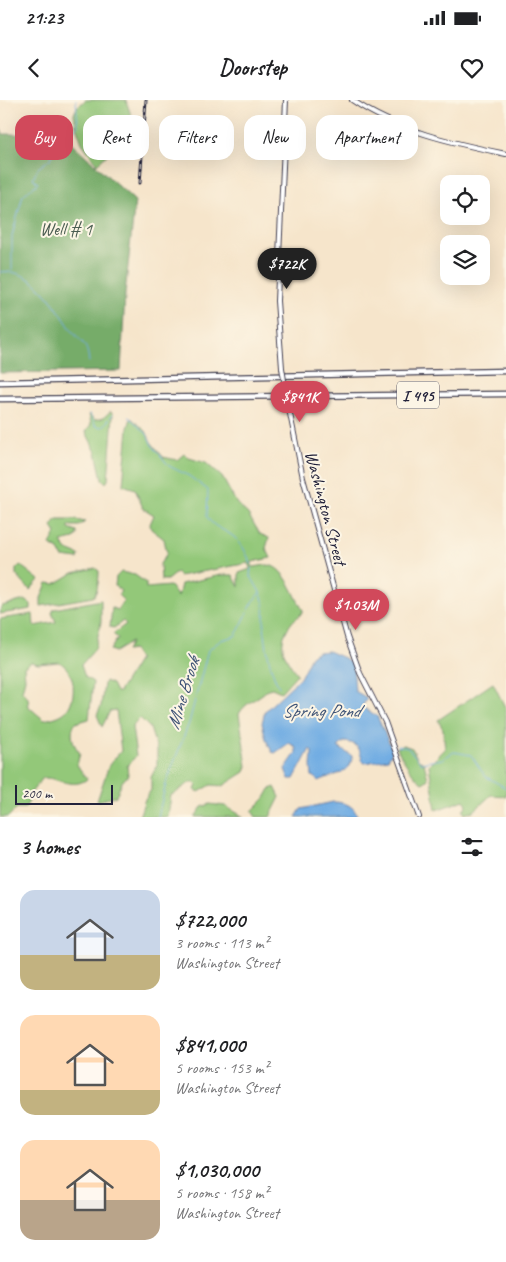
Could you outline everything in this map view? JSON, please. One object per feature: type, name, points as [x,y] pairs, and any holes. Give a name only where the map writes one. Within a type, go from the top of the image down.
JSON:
[{"type":"highway","name":"I 495","points":[[0,382],[506,371]]},
{"type":"highway","name":"I 495","points":[[0,399],[506,394]]},
{"type":"main road","name":"Washington Street","points":[[286,100],[277,301],[282,368],[288,404],[303,478],[348,637],[360,673],[385,722],[420,817]]},
{"type":"main road","points":[[352,100],[374,114],[401,125],[463,146],[506,154]]},
{"type":"green space","points":[[86,100],[126,100],[131,115],[83,115],[83,144],[74,114],[77,107]]},
{"type":"green space","name":"Well # 1","points":[[0,127],[3,134],[15,134],[15,160],[73,160],[73,144],[83,153],[83,160],[90,160],[135,201],[125,294],[121,371],[0,373]]},
{"type":"green space","points":[[111,411],[113,415],[108,480],[106,483],[102,479],[96,452],[86,432],[91,424],[89,414],[95,420],[103,418]]},
{"type":"green space","points":[[131,418],[146,431],[151,442],[163,457],[177,460],[184,454],[189,458],[206,463],[222,477],[237,504],[248,514],[260,534],[269,538],[266,548],[271,558],[252,562],[252,567],[268,565],[280,571],[303,610],[288,628],[283,642],[285,654],[297,674],[281,692],[272,688],[268,689],[245,706],[239,714],[247,766],[245,772],[223,786],[211,785],[199,792],[195,790],[197,785],[195,783],[186,785],[171,795],[168,817],[139,817],[145,799],[151,790],[151,777],[157,766],[157,750],[150,728],[140,718],[132,727],[136,756],[127,766],[128,775],[122,782],[116,796],[97,801],[109,765],[121,751],[116,710],[110,711],[102,727],[97,715],[101,706],[104,684],[105,681],[112,684],[116,692],[119,692],[139,659],[133,650],[126,651],[131,642],[115,652],[110,650],[118,638],[113,634],[126,624],[123,621],[114,628],[110,627],[112,608],[118,610],[124,601],[118,595],[121,591],[115,586],[116,577],[121,572],[135,575],[146,583],[146,588],[170,586],[178,597],[181,584],[221,575],[233,575],[239,587],[239,573],[250,569],[249,563],[179,576],[177,572],[167,580],[161,580],[160,564],[167,553],[164,539],[151,529],[150,524],[154,515],[143,508],[135,489],[123,485],[128,428]]},
{"type":"green space","points":[[57,520],[85,522],[79,526],[69,526],[69,529],[77,532],[77,535],[74,539],[61,542],[67,550],[79,555],[78,559],[62,557],[59,550],[50,545],[56,533],[52,527]]},
{"type":"green space","points":[[20,565],[39,580],[30,590],[16,575],[16,569]]},
{"type":"green space","points":[[95,568],[99,571],[99,577],[93,597],[41,606],[41,598],[47,583],[55,584],[73,573]]},
{"type":"green space","points":[[25,600],[31,604],[31,609],[0,614],[2,606]]},
{"type":"green space","points":[[101,600],[101,622],[95,649],[81,665],[85,677],[93,682],[89,719],[75,723],[72,731],[75,746],[80,753],[77,765],[87,779],[82,782],[71,783],[43,778],[29,795],[29,801],[25,808],[17,808],[8,817],[0,817],[0,619],[33,614],[34,626],[56,622],[52,613],[54,609]],"holes":[[[31,662],[38,664],[59,662],[69,671],[73,684],[72,699],[66,711],[58,716],[44,720],[29,707],[28,698],[22,691],[25,679],[24,667]]]},
{"type":"green space","points":[[493,683],[506,709],[506,796],[491,795],[474,811],[465,814],[463,811],[467,804],[464,800],[436,810],[429,765],[445,749],[443,729],[438,720]]},
{"type":"green space","points":[[403,745],[412,748],[418,760],[424,763],[428,779],[423,783],[405,763],[399,752],[397,748]]},
{"type":"green space","points":[[275,787],[280,797],[270,817],[256,817],[252,811],[265,798],[270,789]]},
{"type":"green space","points":[[210,804],[225,806],[244,817],[195,817],[202,807]]},
{"type":"water","name":"Spring Pond","points":[[328,651],[346,659],[353,665],[355,691],[367,698],[362,707],[377,716],[393,751],[388,759],[365,763],[362,761],[355,745],[344,742],[338,747],[352,756],[349,767],[340,773],[319,781],[312,776],[312,751],[310,749],[294,779],[289,779],[285,769],[296,753],[296,747],[289,743],[275,753],[272,752],[262,723],[265,711],[300,678],[311,656],[317,652]]},
{"type":"water","points":[[333,802],[348,805],[354,810],[357,817],[296,817],[301,809]]},
{"type":"waterway","points":[[12,270],[12,236],[23,195],[38,183],[33,178],[38,168],[50,159],[57,144],[78,126],[76,100]]},
{"type":"waterway","name":"Mine Brook","points":[[0,272],[12,272],[23,275],[42,290],[85,346],[89,362]]},
{"type":"waterway","name":"Mine Brook","points":[[90,414],[96,426],[103,427],[113,414]]},
{"type":"waterway","name":"Mine Brook","points":[[129,417],[147,434],[152,445],[169,466],[189,476],[208,490],[207,517],[240,543],[251,564]]},
{"type":"waterway","name":"Mine Brook","points":[[158,817],[166,783],[189,723],[208,650],[221,640],[235,636],[260,592],[250,575],[251,568]]},
{"type":"waterway","points":[[260,593],[264,605],[264,625],[268,657],[279,687]]},
{"type":"waterway","points":[[397,746],[408,748],[421,763],[442,759],[454,752],[471,755],[485,776],[506,788]]},
{"type":"railway","points":[[140,183],[146,100]]}]
